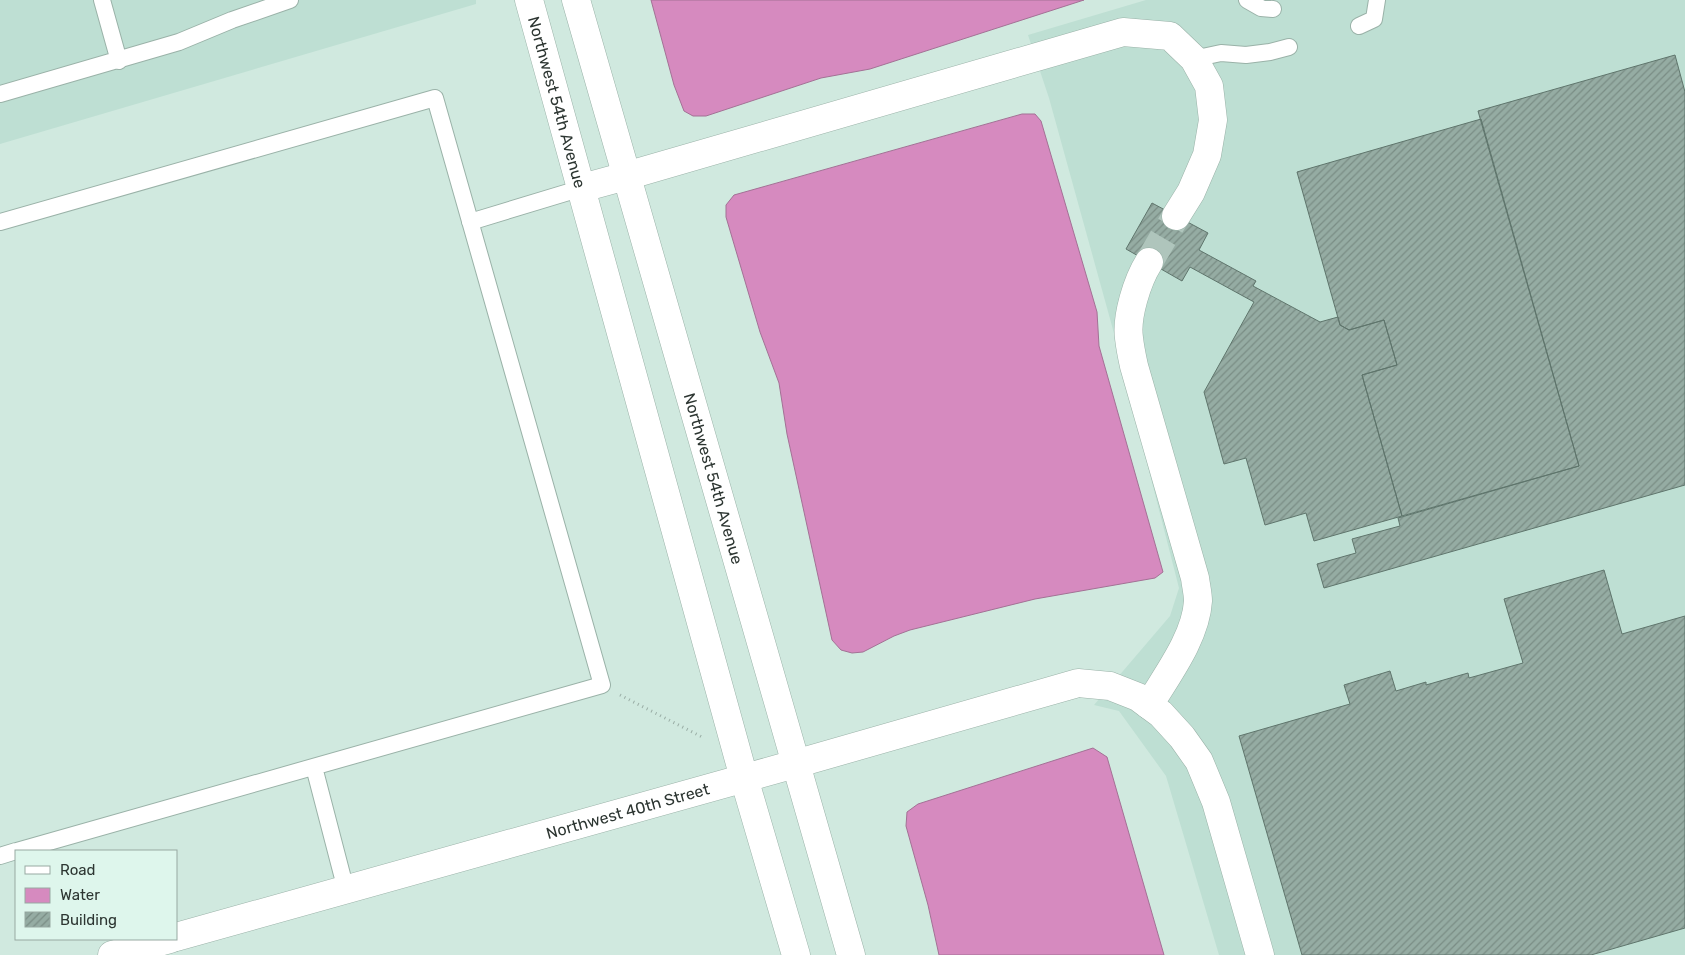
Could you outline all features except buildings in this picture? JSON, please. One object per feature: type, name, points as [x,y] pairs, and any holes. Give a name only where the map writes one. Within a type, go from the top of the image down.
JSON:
[{"type":"street","name":"Northwest 54th Avenue","points":[[530,0],[744,778],[796,955]]},
{"type":"street","name":"Northwest 54th Avenue","points":[[576,0],[851,955]]},
{"type":"street","points":[[582,188],[1123,32],[1170,36],[1193,59],[1209,86],[1213,120],[1207,155],[1191,192],[1176,216]]},
{"type":"street","points":[[1149,262],[1132,302],[1128,336],[1134,366],[1195,578],[1198,600],[1195,619],[1186,642],[1149,705],[1167,720],[1182,737],[1198,762],[1216,802],[1260,955]]},
{"type":"street","name":"Northwest 40th Street","points":[[178,936],[1078,683],[1110,686],[1138,697],[1149,705]]},
{"type":"street","points":[[112,955],[166,940]]},
{"type":"lane","points":[[102,0],[119,61]]},
{"type":"lane","points":[[0,94],[119,61],[179,42],[232,20],[290,0]]},
{"type":"lane","points":[[1247,0],[1261,8],[1273,8]]},
{"type":"lane","points":[[1359,26],[1374,19],[1377,0]]},
{"type":"lane","points":[[1193,59],[1221,53],[1246,55],[1289,47]]},
{"type":"lane","points":[[0,222],[434,98],[602,685],[21,850]]},
{"type":"lane","points":[[470,222],[582,188]]},
{"type":"lane","points":[[314,767],[346,890]]},
{"type":"lane","points":[[0,856],[15,852]]},
{"type":"path","points":[[602,685],[704,738]]},
{"type":"shaded area","points":[[0,0],[476,0],[476,4],[0,144]]},
{"type":"shaded area","points":[[1146,0],[1685,0],[1685,955],[1219,955],[1166,776],[1119,711],[1094,705],[1170,616],[1179,588],[1112,326],[1049,98],[1028,35]]},
{"type":"water","points":[[651,0],[1084,0],[870,69],[821,78],[706,116],[693,116],[684,111],[674,85]]},
{"type":"water","points":[[1022,114],[1035,114],[1041,121],[1097,312],[1099,346],[1163,572],[1155,578],[1035,599],[910,630],[863,652],[852,653],[841,650],[832,640],[787,434],[779,383],[760,332],[726,217],[726,205],[734,195]]},
{"type":"water","points":[[1093,748],[1107,757],[1164,955],[939,955],[928,905],[906,826],[907,812],[918,804]]},
{"type":"tunnel","points":[[1149,262],[1176,216]]}]
